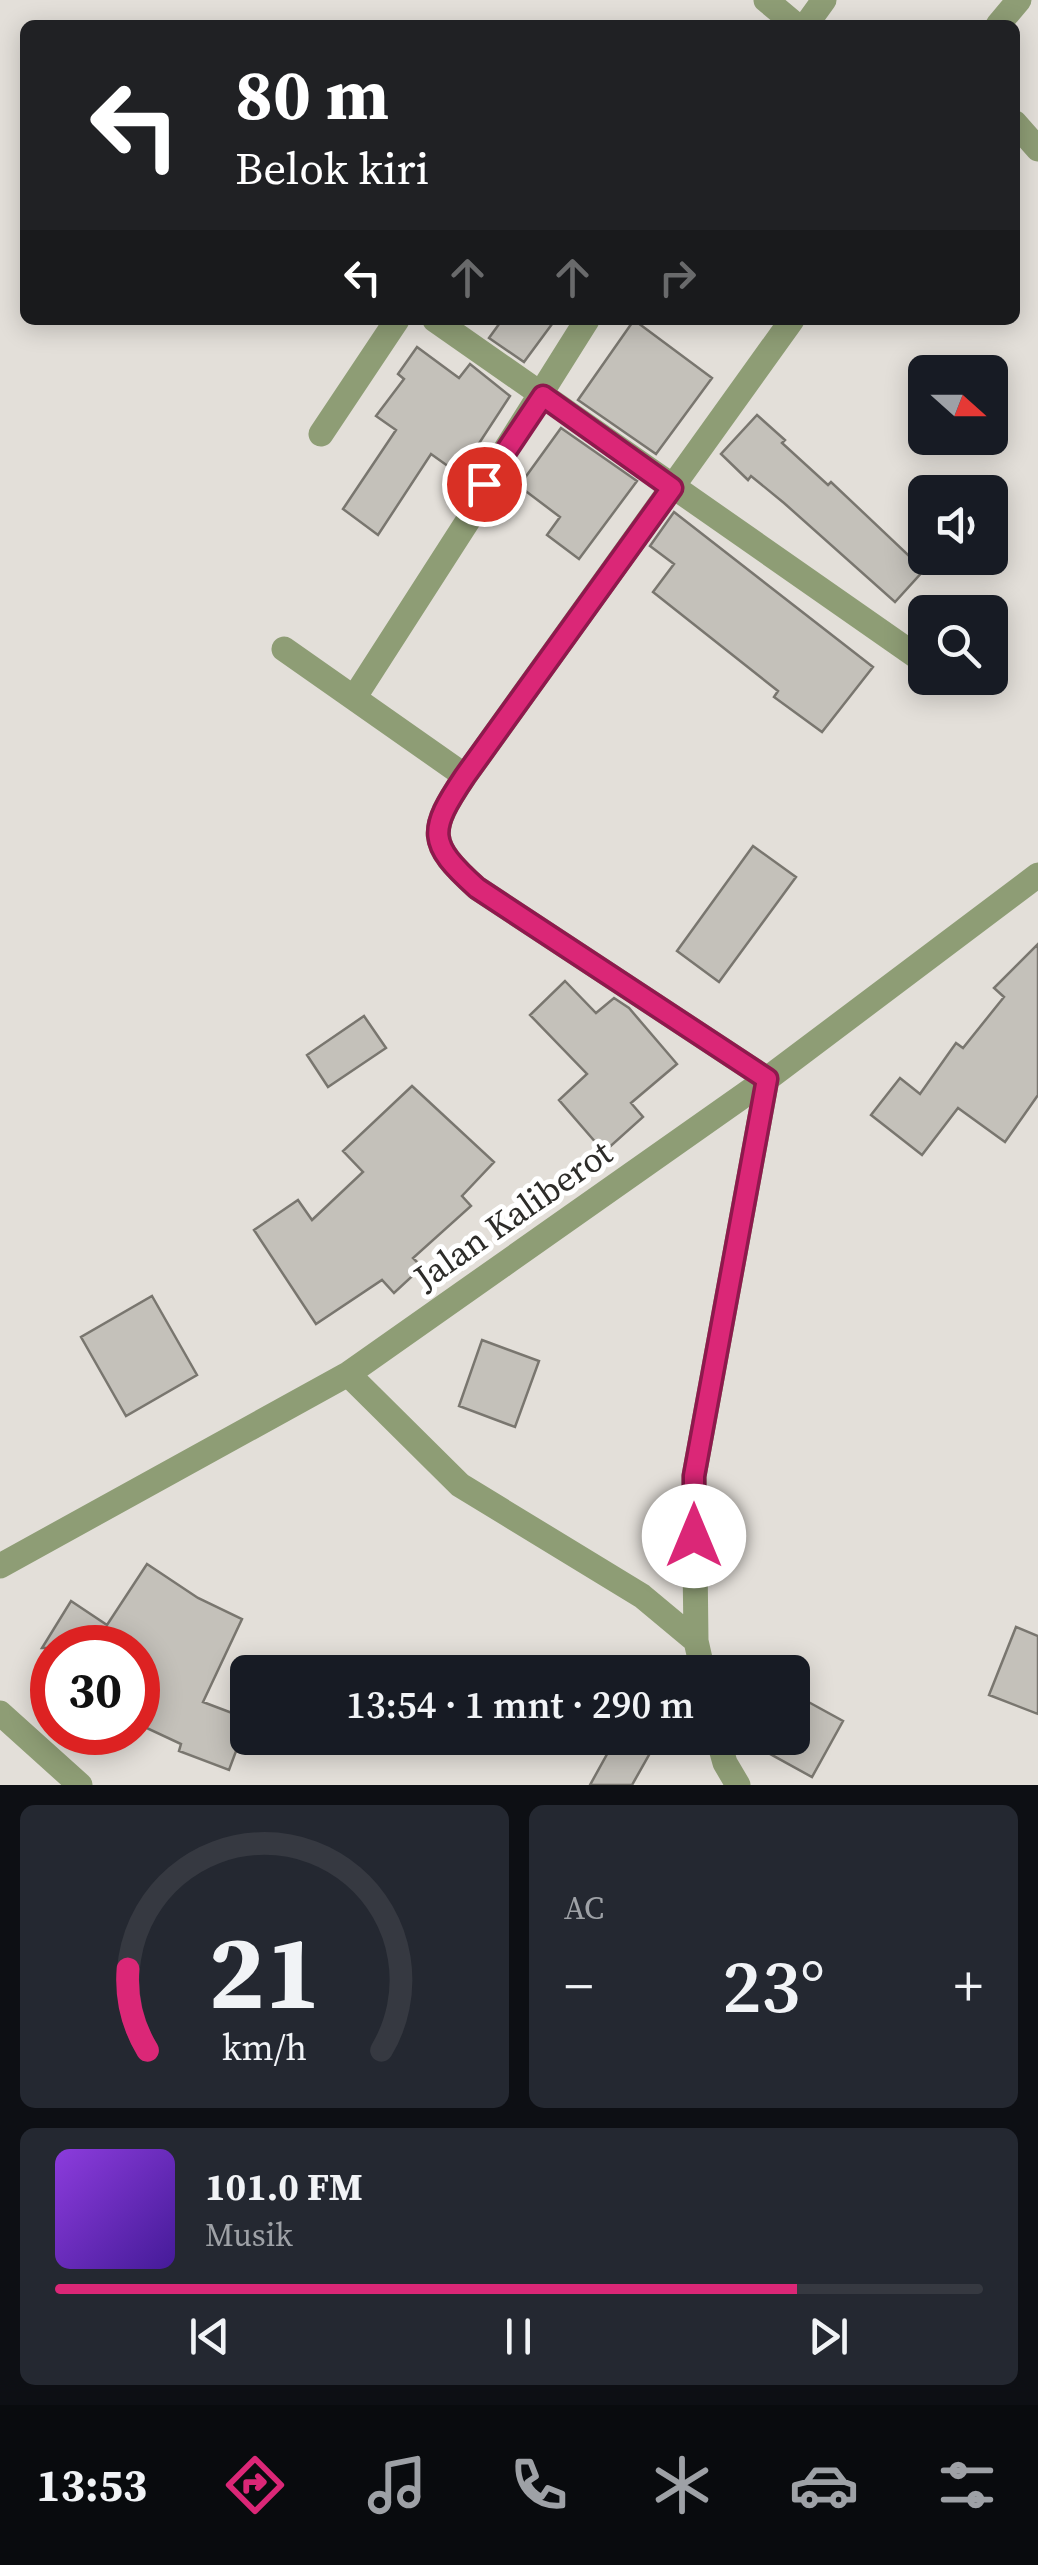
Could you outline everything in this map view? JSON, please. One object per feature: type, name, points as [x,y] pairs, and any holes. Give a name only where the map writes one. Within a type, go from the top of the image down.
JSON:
[{"type":"street","points":[[766,0],[790,20]]},
{"type":"street","points":[[1002,20],[1019,0]]},
{"type":"street","points":[[1020,129],[1038,149]]},
{"type":"street","points":[[322,434],[395,325]]},
{"type":"street","points":[[442,325],[908,650]]},
{"type":"street","points":[[484,484],[543,396],[584,325]]},
{"type":"street","points":[[699,1655],[694,1476],[767,1079],[477,888],[440,850],[436,836],[440,814],[465,776],[788,325]]},
{"type":"street","points":[[354,698],[468,519]]},
{"type":"street","points":[[284,649],[465,776]]},
{"type":"street","name":"Jalan Kaliberot","points":[[5,1556],[348,1374],[767,1079],[1038,875]]},
{"type":"street","points":[[348,1374],[460,1485],[642,1596],[696,1641]]},
{"type":"street","points":[[0,1713],[80,1785]]},
{"type":"street","points":[[723,1755],[738,1785]]},
{"type":"building","points":[[498,325],[551,325],[524,362],[489,338]]},
{"type":"building","points":[[630,325],[641,325],[712,378],[656,454],[578,400]]},
{"type":"building","points":[[417,347],[459,378],[470,364],[510,396],[459,474],[431,454],[378,535],[343,509],[396,430],[376,416],[404,379],[398,374]]},
{"type":"building","points":[[757,415],[785,440],[782,443],[828,485],[831,482],[908,555],[908,575],[919,575],[895,602],[784,503],[751,476],[748,480],[721,454]]},
{"type":"building","points":[[561,428],[637,481],[579,559],[547,535],[560,517],[519,486]]},
{"type":"building","points":[[674,512],[873,667],[822,732],[774,697],[778,691],[653,592],[674,564],[650,546]]},
{"type":"building","points":[[753,846],[796,877],[719,982],[677,951]]},
{"type":"building","points":[[1038,944],[1038,1095],[1005,1142],[958,1108],[922,1155],[871,1115],[900,1078],[920,1094],[956,1043],[963,1048],[1004,997],[994,988]]},
{"type":"building","points":[[565,981],[596,1013],[614,998],[629,1008],[677,1064],[631,1103],[643,1117],[604,1152],[559,1100],[587,1074],[530,1015]]},
{"type":"building","points":[[364,1016],[386,1048],[328,1087],[307,1055]]},
{"type":"building","points":[[412,1086],[494,1162],[462,1196],[471,1206],[413,1258],[422,1267],[394,1293],[382,1280],[316,1324],[254,1230],[298,1200],[312,1220],[363,1172],[343,1151]]},
{"type":"building","points":[[152,1296],[197,1375],[126,1416],[81,1337]]},
{"type":"building","points":[[482,1340],[539,1361],[515,1427],[459,1406]]},
{"type":"building","points":[[147,1564],[198,1598],[242,1619],[203,1702],[230,1712],[230,1755],[235,1755],[229,1770],[179,1751],[181,1744],[160,1734],[160,1625],[107,1625]]},
{"type":"building","points":[[71,1601],[107,1625],[56,1625]]},
{"type":"building","points":[[1016,1627],[1038,1636],[1038,1714],[989,1695]]},
{"type":"building","points":[[810,1703],[843,1721],[812,1777],[772,1755],[810,1755]]},
{"type":"building","points":[[607,1755],[649,1755],[632,1785],[590,1785]]},
{"type":"route","points":[[484,484],[543,396],[672,488],[465,776],[440,814],[436,836],[440,850],[477,888],[767,1079],[694,1476],[694,1536]]}]
